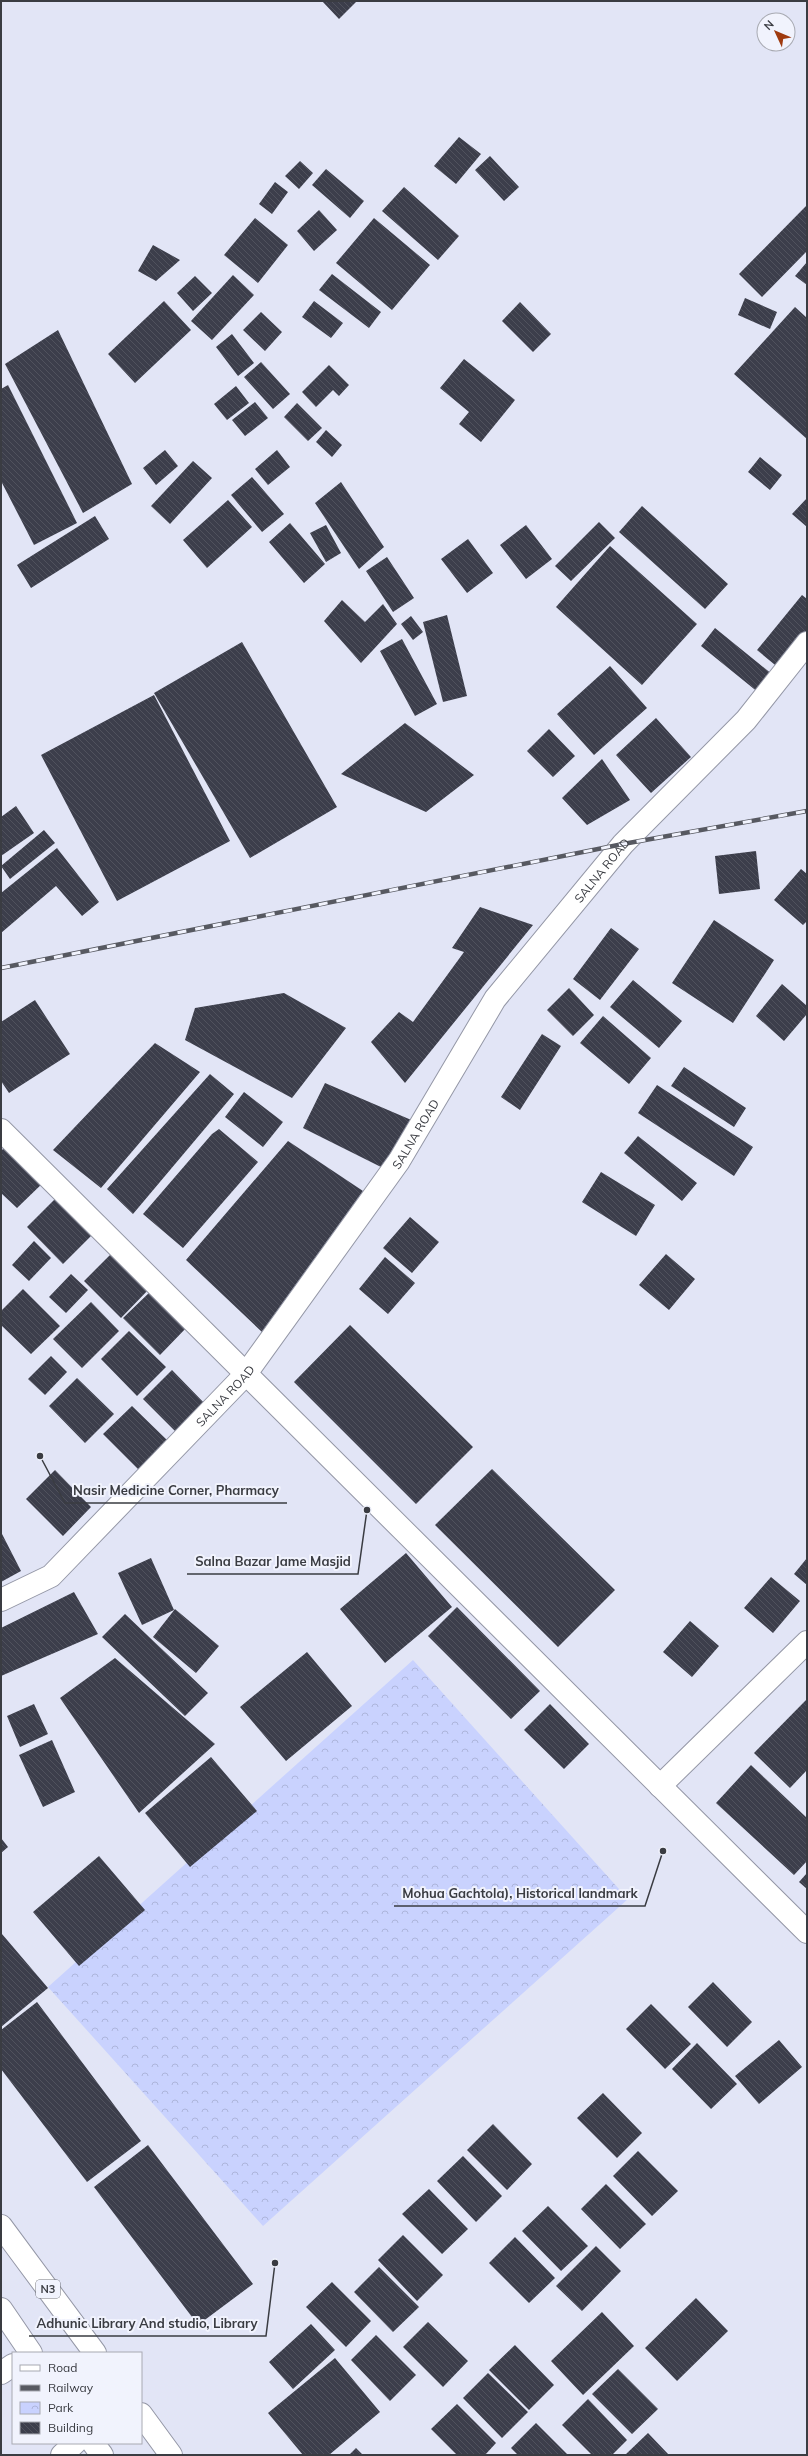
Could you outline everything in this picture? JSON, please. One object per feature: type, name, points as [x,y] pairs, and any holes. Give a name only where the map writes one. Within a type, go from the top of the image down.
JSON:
[{"type":"main road","name":"SALNA ROAD","points":[[1,1600],[51,1576],[245,1375],[399,1161],[495,999],[623,844],[746,720],[807,643]]},
{"type":"main road","points":[[1,1130],[245,1375],[807,1932]]},
{"type":"main road","points":[[660,1786],[807,1642]]},
{"type":"main road","name":"N3","points":[[1,2226],[95,2352]]},
{"type":"main road","points":[[1,2309],[30,2352]]},
{"type":"main road","points":[[1,2373],[12,2366]]},
{"type":"main road","points":[[142,2415],[171,2455]]},
{"type":"main road","points":[[62,2455],[74,2444]]},
{"type":"main road","points":[[94,2444],[102,2455]]},
{"type":"green space","points":[[413,1660],[628,1899],[263,2226],[48,1987]]},
{"type":"building","points":[[322,1],[357,1],[339,19]]},
{"type":"building","points":[[459,137],[481,154],[456,184],[434,166]]},
{"type":"building","points":[[490,156],[519,187],[504,201],[475,170]]},
{"type":"building","points":[[300,161],[313,173],[299,189],[285,176]]},
{"type":"building","points":[[326,169],[364,201],[350,218],[312,185]]},
{"type":"building","points":[[275,182],[288,192],[272,214],[259,204]]},
{"type":"building","points":[[404,187],[459,236],[438,260],[382,211]]},
{"type":"building","points":[[807,205],[807,251],[762,297],[739,274]]},
{"type":"building","points":[[319,210],[337,230],[314,251],[297,231]]},
{"type":"building","points":[[255,218],[288,245],[258,283],[224,255]]},
{"type":"building","points":[[374,218],[430,265],[392,310],[336,263]]},
{"type":"building","points":[[153,245],[180,260],[156,281],[138,271]]},
{"type":"building","points":[[807,262],[807,285],[795,276]]},
{"type":"building","points":[[332,274],[381,312],[369,328],[319,290]]},
{"type":"building","points":[[233,275],[254,295],[212,340],[191,321]]},
{"type":"building","points":[[195,276],[212,293],[193,311],[177,293]]},
{"type":"building","points":[[745,298],[777,312],[770,329],[738,315]]},
{"type":"building","points":[[164,301],[191,330],[135,383],[108,354]]},
{"type":"building","points":[[314,301],[343,323],[331,338],[302,317]]},
{"type":"building","points":[[520,302],[551,334],[533,352],[502,321]]},
{"type":"building","points":[[795,307],[807,318],[807,439],[734,374]]},
{"type":"building","points":[[261,312],[282,332],[265,351],[243,330]]},
{"type":"building","points":[[58,330],[132,484],[83,513],[5,364]]},
{"type":"building","points":[[232,334],[254,363],[238,376],[216,347]]},
{"type":"building","points":[[464,359],[515,400],[481,442],[459,424],[469,412],[440,388]]},
{"type":"building","points":[[261,362],[290,394],[273,409],[244,377]]},
{"type":"building","points":[[329,365],[349,385],[339,396],[333,390],[316,407],[302,392]]},
{"type":"building","points":[[8,385],[77,523],[34,545],[1,481],[1,389]]},
{"type":"building","points":[[236,386],[249,403],[227,420],[214,404]]},
{"type":"building","points":[[255,402],[268,418],[245,436],[232,420]]},
{"type":"building","points":[[297,403],[322,428],[308,441],[284,417]]},
{"type":"building","points":[[326,430],[342,445],[332,457],[316,442]]},
{"type":"building","points":[[165,450],[178,466],[156,485],[143,468]]},
{"type":"building","points":[[277,450],[290,467],[268,485],[255,469]]},
{"type":"building","points":[[760,457],[782,475],[770,490],[748,472]]},
{"type":"building","points":[[193,461],[212,478],[170,524],[151,506]]},
{"type":"building","points":[[252,477],[284,514],[262,532],[231,495]]},
{"type":"building","points":[[341,482],[384,547],[359,569],[315,503]]},
{"type":"building","points":[[807,498],[807,527],[792,514]]},
{"type":"building","points":[[228,500],[252,527],[207,568],[183,540]]},
{"type":"building","points":[[642,506],[728,584],[705,609],[619,532]]},
{"type":"building","points":[[95,516],[109,539],[31,588],[17,565]]},
{"type":"building","points":[[599,522],[615,538],[571,581],[555,566]]},
{"type":"building","points":[[290,523],[325,564],[304,583],[269,542]]},
{"type":"building","points":[[326,525],[341,553],[326,562],[310,533]]},
{"type":"building","points":[[526,525],[552,559],[526,579],[500,545]]},
{"type":"building","points":[[468,539],[493,573],[467,593],[441,559]]},
{"type":"building","points":[[610,546],[697,624],[642,685],[556,607]]},
{"type":"building","points":[[387,557],[414,598],[393,612],[366,571]]},
{"type":"building","points":[[802,595],[807,599],[807,636],[780,669],[757,650]]},
{"type":"building","points":[[342,600],[365,622],[383,604],[397,624],[361,663],[324,621]]},
{"type":"building","points":[[447,615],[467,696],[443,702],[423,622]]},
{"type":"building","points":[[411,616],[423,632],[413,640],[401,624]]},
{"type":"building","points":[[715,628],[773,675],[759,693],[701,646]]},
{"type":"building","points":[[402,639],[437,704],[415,716],[380,651]]},
{"type":"building","points":[[242,642],[337,807],[250,858],[154,693]]},
{"type":"building","points":[[610,666],[647,708],[594,755],[557,714]]},
{"type":"building","points":[[154,695],[230,841],[117,901],[41,755]]},
{"type":"building","points":[[656,718],[691,757],[651,793],[616,755]]},
{"type":"building","points":[[405,723],[474,775],[426,812],[341,774]]},
{"type":"building","points":[[549,729],[575,756],[553,777],[527,751]]},
{"type":"building","points":[[602,759],[630,800],[587,825],[562,798]]},
{"type":"building","points":[[16,806],[34,833],[1,856],[1,817]]},
{"type":"building","points":[[44,830],[55,843],[10,879],[1,866]]},
{"type":"building","points":[[57,848],[99,902],[82,916],[56,886],[1,933],[1,893]]},
{"type":"building","points":[[756,851],[760,889],[719,894],[715,856]]},
{"type":"building","points":[[801,869],[807,874],[807,921],[803,925],[774,900]]},
{"type":"building","points":[[480,907],[533,925],[405,1083],[371,1042],[399,1012],[413,1022],[464,952],[452,948]]},
{"type":"building","points":[[714,920],[774,960],[733,1023],[672,983]]},
{"type":"building","points":[[611,928],[639,949],[600,1000],[573,979]]},
{"type":"building","points":[[633,980],[682,1021],[659,1048],[610,1007]]},
{"type":"building","points":[[782,984],[807,1006],[807,1014],[784,1041],[756,1016]]},
{"type":"building","points":[[569,988],[594,1015],[573,1036],[547,1010]]},
{"type":"building","points":[[284,993],[346,1028],[292,1098],[185,1040],[195,1008]]},
{"type":"building","points":[[35,1000],[70,1054],[9,1093],[1,1081],[1,1022]]},
{"type":"building","points":[[603,1016],[651,1058],[629,1084],[580,1043]]},
{"type":"building","points":[[542,1034],[561,1046],[520,1110],[501,1097]]},
{"type":"building","points":[[155,1043],[200,1072],[101,1188],[53,1150]]},
{"type":"building","points":[[684,1067],[746,1108],[734,1127],[671,1086]]},
{"type":"building","points":[[210,1074],[234,1094],[133,1214],[107,1189]]},
{"type":"building","points":[[325,1083],[416,1122],[381,1167],[303,1128]]},
{"type":"building","points":[[657,1085],[753,1147],[734,1176],[638,1113]]},
{"type":"building","points":[[244,1092],[283,1122],[263,1147],[225,1117]]},
{"type":"building","points":[[219,1129],[258,1162],[183,1248],[143,1214],[212,1134]]},
{"type":"building","points":[[638,1136],[697,1183],[682,1201],[624,1153]]},
{"type":"building","points":[[288,1141],[363,1191],[262,1332],[186,1260]]},
{"type":"building","points":[[9,1143],[46,1180],[17,1208],[1,1193],[1,1151]]},
{"type":"building","points":[[601,1172],[655,1205],[636,1236],[582,1202]]},
{"type":"building","points":[[56,1198],[92,1235],[63,1264],[27,1227]]},
{"type":"building","points":[[410,1217],[439,1242],[412,1273],[383,1248]]},
{"type":"building","points":[[34,1241],[51,1258],[29,1281],[12,1265]]},
{"type":"building","points":[[113,1252],[149,1289],[121,1318],[84,1281]]},
{"type":"building","points":[[666,1254],[695,1279],[669,1310],[639,1285]]},
{"type":"building","points":[[385,1257],[415,1283],[388,1314],[359,1289]]},
{"type":"building","points":[[71,1274],[88,1290],[66,1313],[49,1297]]},
{"type":"building","points":[[23,1289],[60,1326],[31,1354],[1,1325],[1,1311]]},
{"type":"building","points":[[152,1290],[188,1326],[160,1355],[123,1318]]},
{"type":"building","points":[[91,1302],[119,1331],[82,1368],[53,1339]]},
{"type":"building","points":[[350,1325],[473,1447],[416,1504],[294,1382]]},
{"type":"building","points":[[129,1331],[166,1367],[137,1396],[101,1359]]},
{"type":"building","points":[[51,1356],[67,1372],[45,1395],[28,1379]]},
{"type":"building","points":[[172,1370],[208,1407],[180,1436],[143,1399]]},
{"type":"building","points":[[77,1378],[114,1414],[85,1443],[49,1406]]},
{"type":"building","points":[[132,1406],[169,1442],[140,1471],[103,1434]]},
{"type":"building","points":[[492,1469],[615,1590],[558,1647],[435,1525]]},
{"type":"building","points":[[55,1470],[91,1507],[63,1536],[26,1499]]},
{"type":"building","points":[[1,1532],[21,1571],[1,1582]]},
{"type":"building","points":[[406,1553],[452,1607],[385,1663],[340,1609]]},
{"type":"building","points":[[151,1558],[174,1610],[142,1625],[118,1573]]},
{"type":"building","points":[[807,1558],[807,1585],[794,1574]]},
{"type":"building","points":[[771,1577],[800,1601],[773,1633],[744,1608]]},
{"type":"building","points":[[74,1592],[98,1634],[1,1676],[1,1628]]},
{"type":"building","points":[[457,1607],[540,1691],[511,1719],[428,1636]]},
{"type":"building","points":[[175,1609],[219,1646],[196,1673],[153,1637]]},
{"type":"building","points":[[125,1614],[208,1693],[185,1716],[102,1637]]},
{"type":"building","points":[[690,1621],[719,1646],[692,1677],[663,1652]]},
{"type":"building","points":[[307,1652],[352,1706],[286,1761],[240,1707]]},
{"type":"building","points":[[115,1658],[215,1744],[139,1813],[60,1698]]},
{"type":"building","points":[[807,1699],[807,1770],[790,1788],[754,1753]]},
{"type":"building","points":[[34,1704],[48,1734],[20,1747],[7,1716]]},
{"type":"building","points":[[550,1704],[589,1744],[564,1769],[524,1730]]},
{"type":"building","points":[[52,1740],[75,1792],[43,1807],[19,1755]]},
{"type":"building","points":[[211,1757],[257,1811],[190,1867],[145,1813]]},
{"type":"building","points":[[751,1765],[807,1818],[807,1861],[794,1875],[716,1803]]},
{"type":"building","points":[[1,1838],[8,1847],[1,1853]]},
{"type":"building","points":[[99,1856],[145,1910],[79,1966],[33,1912]]},
{"type":"building","points":[[807,1873],[807,1889],[799,1882]]},
{"type":"building","points":[[2,1934],[48,1988],[1,2027],[1,1935]]},
{"type":"building","points":[[713,1982],[752,2022],[727,2047],[688,2007]]},
{"type":"building","points":[[37,2002],[141,2141],[87,2182],[1,2069],[1,2030]]},
{"type":"building","points":[[651,2004],[691,2044],[665,2069],[626,2029]]},
{"type":"building","points":[[779,2040],[802,2067],[759,2104],[735,2076]]},
{"type":"building","points":[[697,2043],[737,2084],[711,2109],[672,2069]]},
{"type":"building","points":[[603,2093],[642,2133],[617,2158],[577,2118]]},
{"type":"building","points":[[493,2124],[532,2164],[507,2190],[467,2150]]},
{"type":"building","points":[[148,2145],[253,2284],[198,2325],[94,2187]]},
{"type":"building","points":[[638,2151],[678,2191],[652,2216],[613,2176]]},
{"type":"building","points":[[463,2156],[502,2196],[476,2222],[437,2181]]},
{"type":"building","points":[[606,2184],[646,2224],[620,2249],[581,2209]]},
{"type":"building","points":[[429,2189],[468,2229],[442,2254],[402,2214]]},
{"type":"building","points":[[548,2206],[588,2246],[561,2271],[522,2231]]},
{"type":"building","points":[[403,2235],[443,2275],[417,2301],[378,2260]]},
{"type":"building","points":[[515,2237],[555,2278],[529,2303],[489,2263]]},
{"type":"building","points":[[596,2246],[621,2271],[582,2311],[556,2286]]},
{"type":"building","points":[[379,2267],[419,2307],[393,2332],[354,2292]]},
{"type":"building","points":[[332,2282],[371,2321],[346,2347],[306,2307]]},
{"type":"building","points":[[696,2298],[728,2331],[677,2381],[645,2348]]},
{"type":"building","points":[[602,2312],[634,2346],[583,2395],[551,2361]]},
{"type":"building","points":[[428,2322],[468,2361],[443,2387],[403,2347]]},
{"type":"building","points":[[311,2324],[335,2350],[293,2389],[269,2362]]},
{"type":"building","points":[[376,2335],[416,2375],[390,2401],[351,2360]]},
{"type":"building","points":[[515,2345],[554,2385],[529,2410],[489,2370]]},
{"type":"building","points":[[335,2358],[380,2412],[329,2455],[303,2455],[268,2413]]},
{"type":"building","points":[[618,2369],[658,2409],[632,2434],[592,2394]]},
{"type":"building","points":[[488,2373],[528,2412],[502,2438],[463,2398]]},
{"type":"building","points":[[588,2399],[627,2440],[612,2455],[592,2455],[562,2425]]},
{"type":"building","points":[[457,2404],[496,2443],[485,2455],[457,2455],[431,2429]]},
{"type":"building","points":[[536,2423],[568,2455],[518,2455],[511,2448]]},
{"type":"building","points":[[648,2433],[669,2455],[625,2455]]},
{"type":"building","points":[[356,2448],[363,2455],[349,2455]]},
{"type":"railway","points":[[1,968],[623,844],[807,811]]},
{"type":"place","name":"Nasir Medicine Corner, Pharmacy","points":[[40,1456]]},
{"type":"place","name":"Salna Bazar Jame Masjid","points":[[367,1510]]},
{"type":"place","name":"Mohua Gachtola), Historical landmark","points":[[663,1851]]},
{"type":"place","name":"Adhunic Library And studio, Library","points":[[275,2263]]}]
